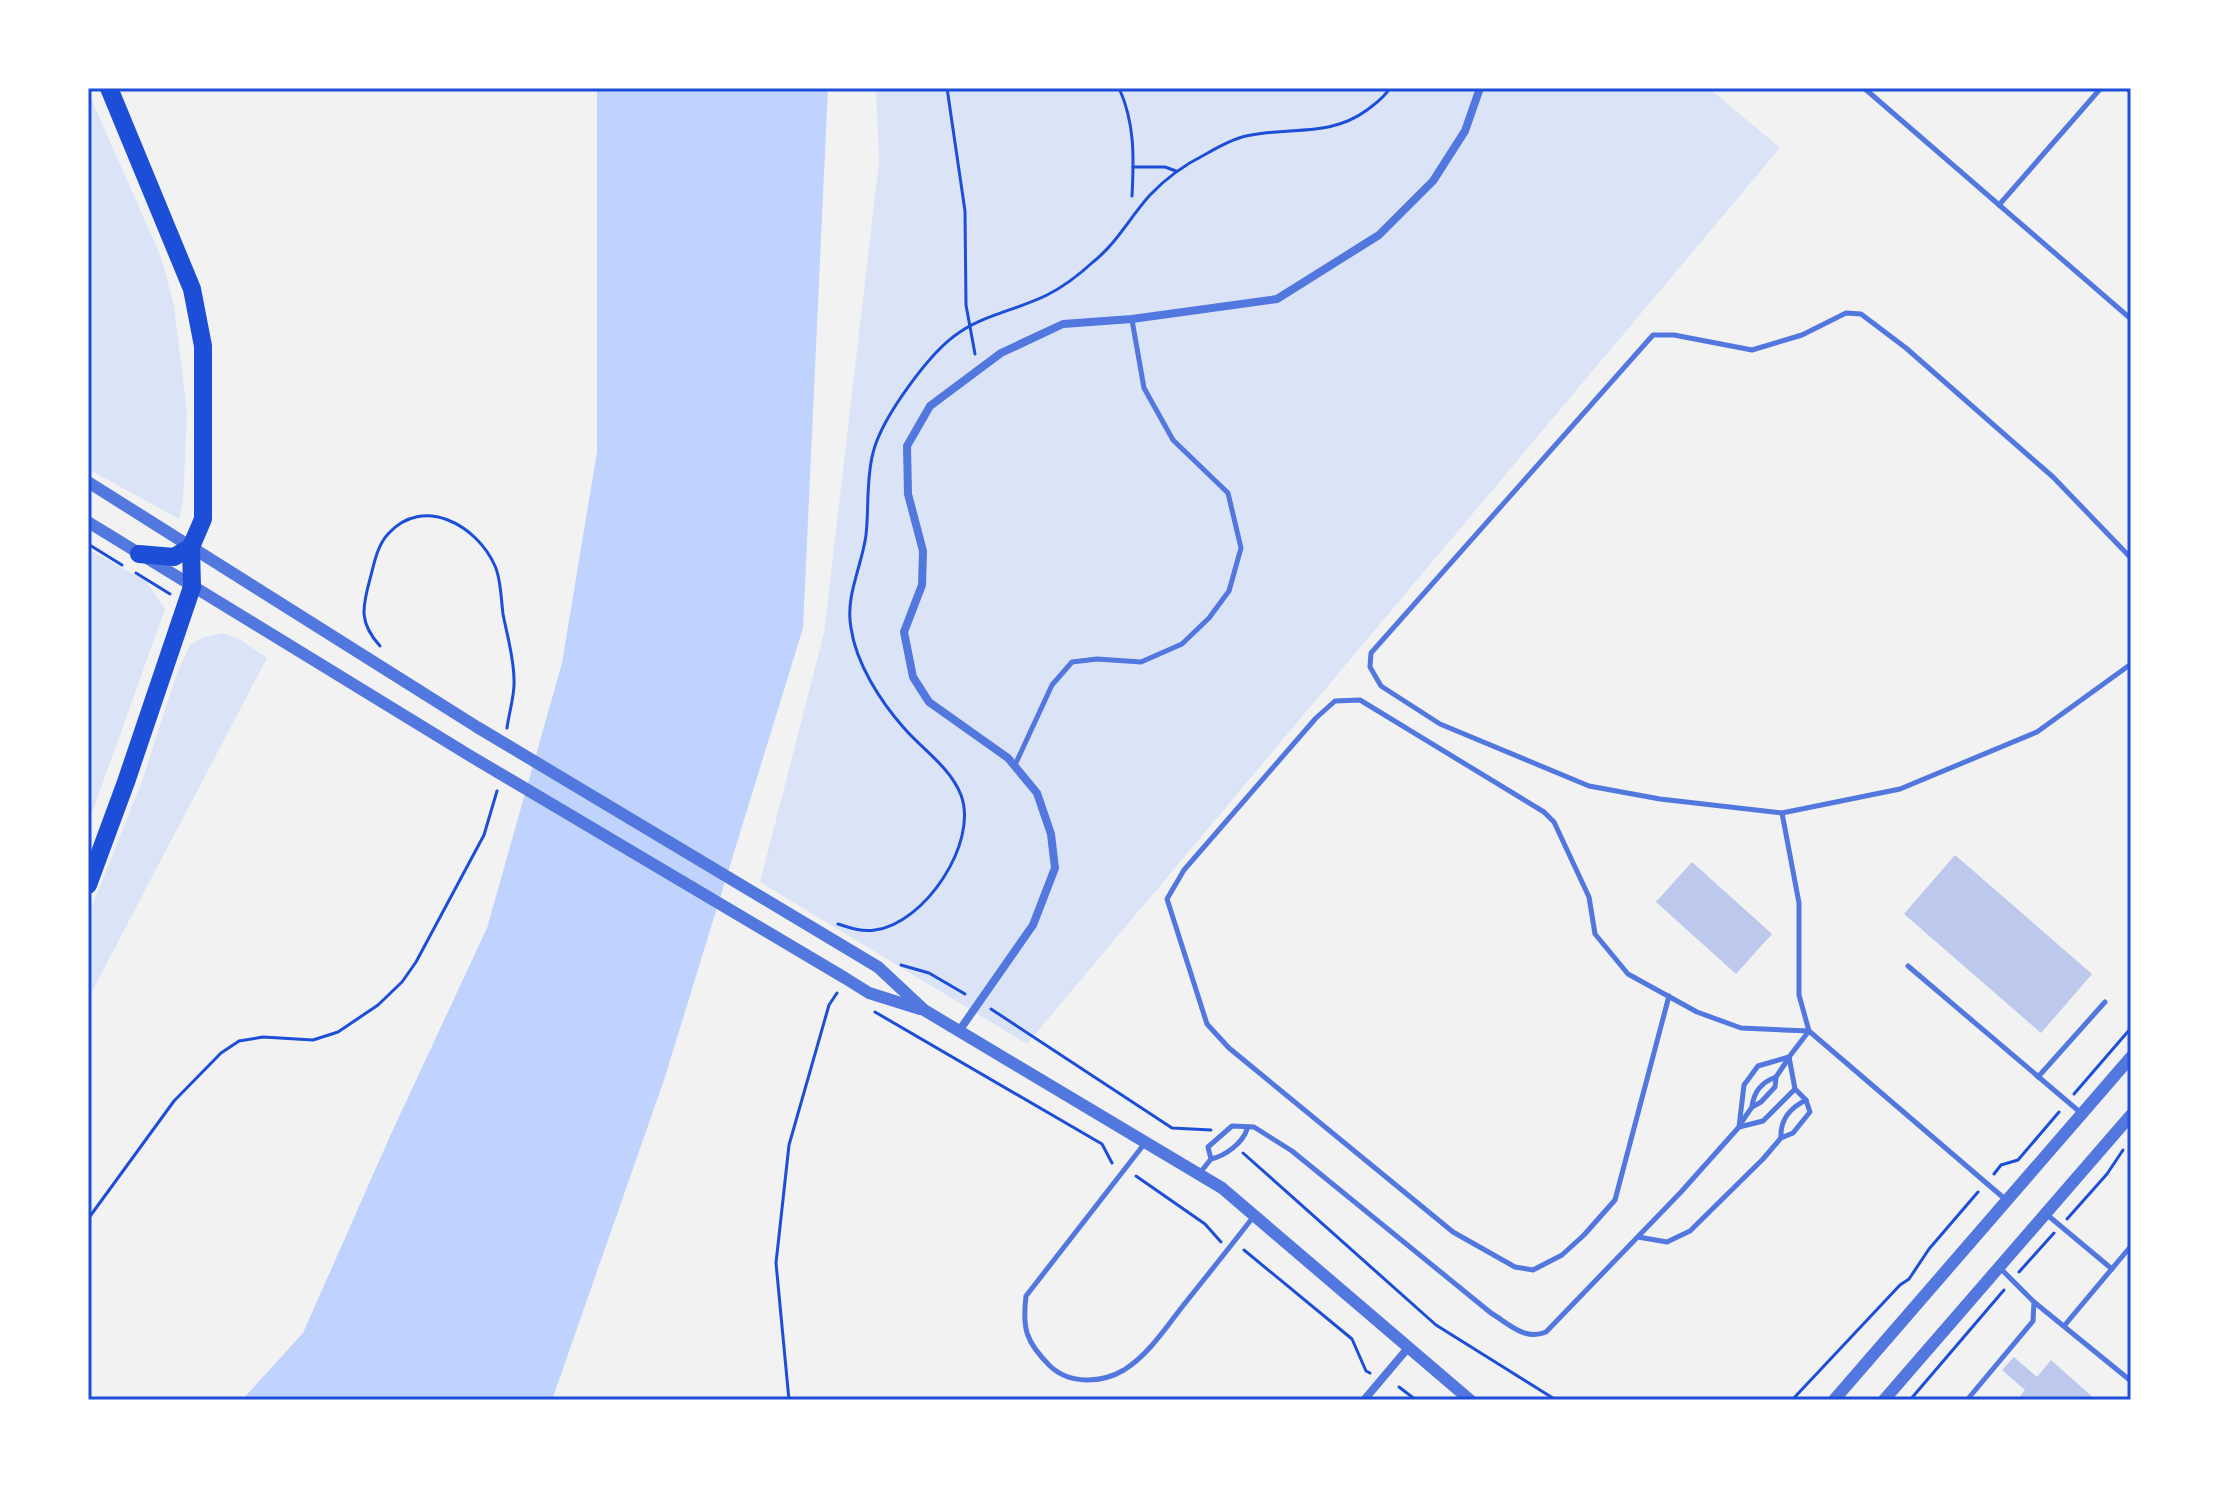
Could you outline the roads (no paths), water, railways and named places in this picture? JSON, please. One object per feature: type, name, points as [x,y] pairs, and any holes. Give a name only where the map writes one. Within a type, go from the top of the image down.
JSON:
[{"type":"highway","points":[[88,885],[192,587],[191,547],[203,519],[203,346],[192,289],[109,88]]},
{"type":"highway","points":[[139,554],[174,557],[191,547]]},
{"type":"street","points":[[959,1031],[1033,925],[1055,868],[1051,834],[1037,793],[1008,758],[929,702],[913,677],[904,632],[922,585],[923,551],[908,494],[907,446],[930,406],[1001,353],[1063,324],[1132,319],[1277,299],[1379,235],[1433,181],[1465,131],[1480,88]]},
{"type":"street","points":[[88,482],[477,727],[878,967],[924,1010],[1222,1188],[1470,1400]]},
{"type":"street","points":[[88,522],[472,757],[869,993],[924,1010]]},
{"type":"street","points":[[1834,1400],[2131,1057]]},
{"type":"street","points":[[1884,1400],[2131,1115]]},
{"type":"street","points":[[1364,1400],[1408,1348]]},
{"type":"lane","points":[[1999,205],[2101,88]]},
{"type":"lane","points":[[1868,89],[2131,319]]},
{"type":"lane","points":[[2131,558],[2053,477],[1906,348],[1861,314],[1846,313],[1802,335],[1752,350],[1674,335],[1653,335],[1371,653],[1370,667],[1381,686],[1440,724],[1589,786],[1660,799],[1782,813],[1900,789],[2037,732],[2131,664]]},
{"type":"lane","points":[[1014,766],[1052,685],[1072,662],[1097,659],[1141,662],[1182,644],[1209,618],[1229,591],[1241,548],[1228,493],[1173,440],[1144,388],[1132,319]]},
{"type":"lane","points":[[1669,996],[1615,1200],[1562,1255],[1533,1270],[1515,1267],[1453,1232],[1229,1048],[1207,1024],[1167,899],[1184,870],[1316,718],[1335,701],[1360,700],[1544,812],[1554,822],[1589,897],[1595,934],[1628,974],[1669,996],[1697,1012],[1741,1028],[1809,1031]]},
{"type":"lane","points":[[1782,813],[1799,903],[1799,995],[1809,1031],[2007,1201]]},
{"type":"lane","points":[[1908,966],[2082,1114]]},
{"type":"lane","points":[[2038,1077],[2105,1002]]},
{"type":"lane","points":[[1211,1159],[1208,1147],[1232,1126],[1254,1127],[1292,1151],[1491,1313],[1525,1335],[1536,1336],[1546,1332],[1739,1127],[1752,1107],[1775,1087],[1776,1077],[1809,1031]]},
{"type":"lane","points":[[1637,1237],[1667,1242],[1690,1231],[1781,1138],[1793,1133],[1810,1112],[1806,1100],[1795,1089],[1789,1057]]},
{"type":"lane","points":[[1739,1127],[1744,1085],[1758,1066],[1789,1057]]},
{"type":"lane","points":[[1752,1107],[1753,1095],[1766,1080],[1776,1077]]},
{"type":"lane","points":[[1739,1127],[1763,1121],[1795,1089]]},
{"type":"lane","points":[[1781,1138],[1780,1124],[1795,1106],[1806,1100]]},
{"type":"lane","points":[[1199,1175],[1211,1159],[1222,1157],[1245,1138],[1247,1129]]},
{"type":"lane","points":[[1146,1143],[1026,1296],[1023,1322],[1032,1347],[1054,1370],[1077,1380],[1100,1379],[1124,1370],[1150,1347],[1254,1216]]},
{"type":"lane","points":[[2045,1213],[2112,1269]]},
{"type":"lane","points":[[2064,1326],[2131,1246]]},
{"type":"lane","points":[[1999,1267],[2034,1302],[2131,1381]]},
{"type":"lane","points":[[1967,1400],[2033,1321],[2034,1302]]},
{"type":"water","points":[[597,88],[828,88],[803,628],[664,1080],[552,1400],[242,1400],[303,1333],[487,928],[562,663],[597,452]]}]
